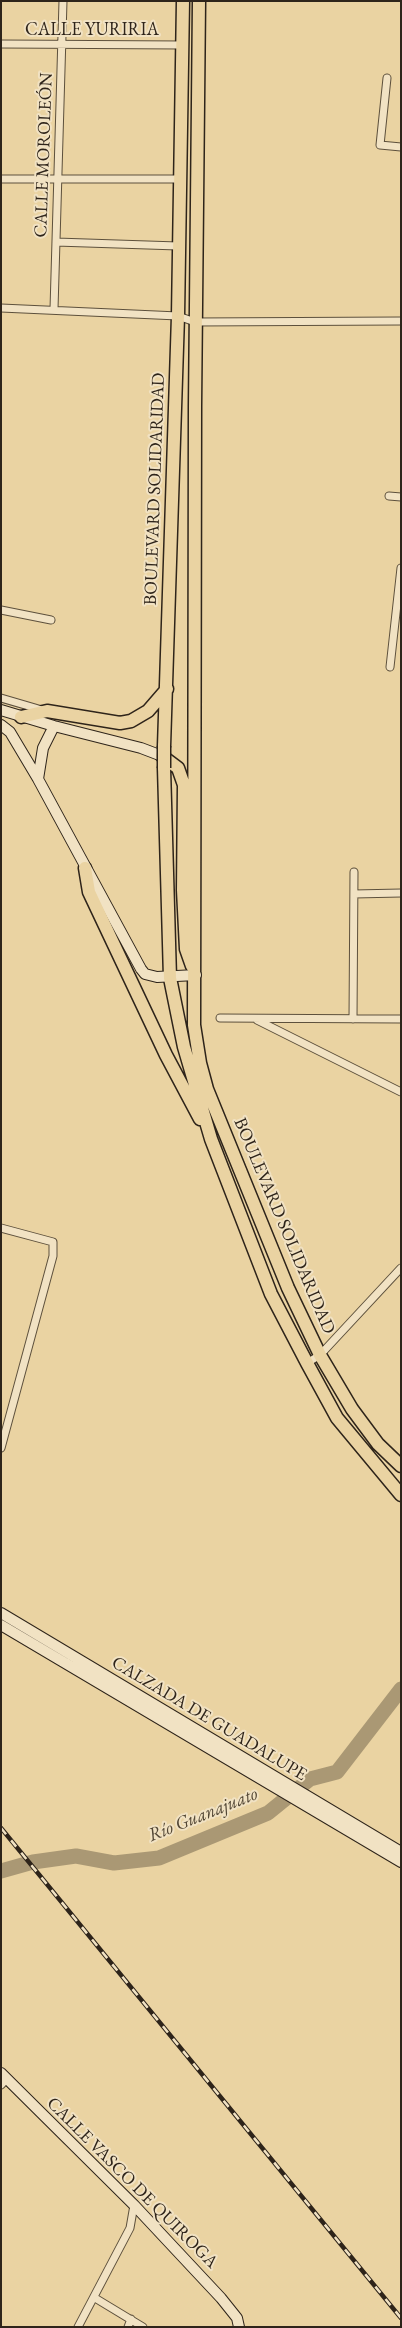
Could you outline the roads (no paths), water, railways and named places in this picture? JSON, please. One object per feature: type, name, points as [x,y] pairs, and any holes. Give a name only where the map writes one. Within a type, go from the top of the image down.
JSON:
[{"type":"highway","name":"BOULEVARD SOLIDARIDAD","points":[[183,1],[178,316],[167,689],[163,757],[170,978],[184,1047],[211,1139],[271,1294],[338,1418],[401,1495]]},
{"type":"highway","name":"BOULEVARD SOLIDARIDAD","points":[[199,1],[195,322],[196,976],[194,1025],[200,1063],[207,1089],[285,1280],[320,1355],[352,1409],[378,1444],[401,1466]]},
{"type":"highway","points":[[181,85],[199,86]]},
{"type":"highway","points":[[20,717],[47,711],[120,723],[131,721],[148,711],[167,689]]},
{"type":"highway","points":[[163,757],[178,768],[184,785],[183,890],[186,949],[196,976]]},
{"type":"highway","points":[[85,868],[89,892],[166,1055],[211,1139]]},
{"type":"street","name":"CALLE MOROLEÓN","points":[[54,309],[63,1]]},
{"type":"street","name":"CALLE YURIRIA","points":[[1,44],[183,45]]},
{"type":"street","points":[[387,78],[380,145],[401,147]]},
{"type":"street","points":[[1,179],[180,179]]},
{"type":"street","points":[[56,242],[178,246]]},
{"type":"street","points":[[1,308],[178,316],[195,322],[401,321]]},
{"type":"street","points":[[389,496],[401,496]]},
{"type":"street","points":[[390,667],[398,611],[401,568]]},
{"type":"street","points":[[1,610],[50,620]]},
{"type":"street","points":[[1,699],[47,711]]},
{"type":"street","points":[[1,710],[20,717],[109,739],[163,757]]},
{"type":"street","points":[[1,725],[10,732],[38,779],[140,969],[151,977],[196,976]]},
{"type":"street","points":[[38,779],[43,748],[54,726]]},
{"type":"street","points":[[353,1019],[354,872]]},
{"type":"street","points":[[354,894],[401,893]]},
{"type":"street","points":[[220,1018],[401,1019]]},
{"type":"street","points":[[254,1018],[401,1092]]},
{"type":"street","points":[[1,1228],[53,1242],[53,1256],[1,1448]]},
{"type":"street","points":[[307,1363],[320,1355],[399,1272]]},
{"type":"street","name":"CALZADA DE GUADALUPE","points":[[1,1613],[278,1785]]},
{"type":"street","name":"CALZADA DE GUADALUPE","points":[[1,1625],[316,1807],[401,1852]]},
{"type":"street","name":"CALZADA DE GUADALUPE","points":[[316,1807],[401,1862]]},
{"type":"street","name":"CALLE VASCO DE QUIROGA","points":[[3,2079],[134,2205],[222,2298],[238,2322]]},
{"type":"street","points":[[78,2327],[95,2298],[130,2228],[134,2205]]},
{"type":"street","points":[[95,2298],[143,2327]]},
{"type":"street","points":[[128,2327],[132,2319]]},
{"type":"waterway","name":"Río Guanajuato","points":[[1,1871],[33,1862],[76,1856],[114,1863],[159,1858],[268,1813],[310,1779],[337,1772],[401,1689]]},
{"type":"railway","points":[[1,1828],[401,2318]]}]
